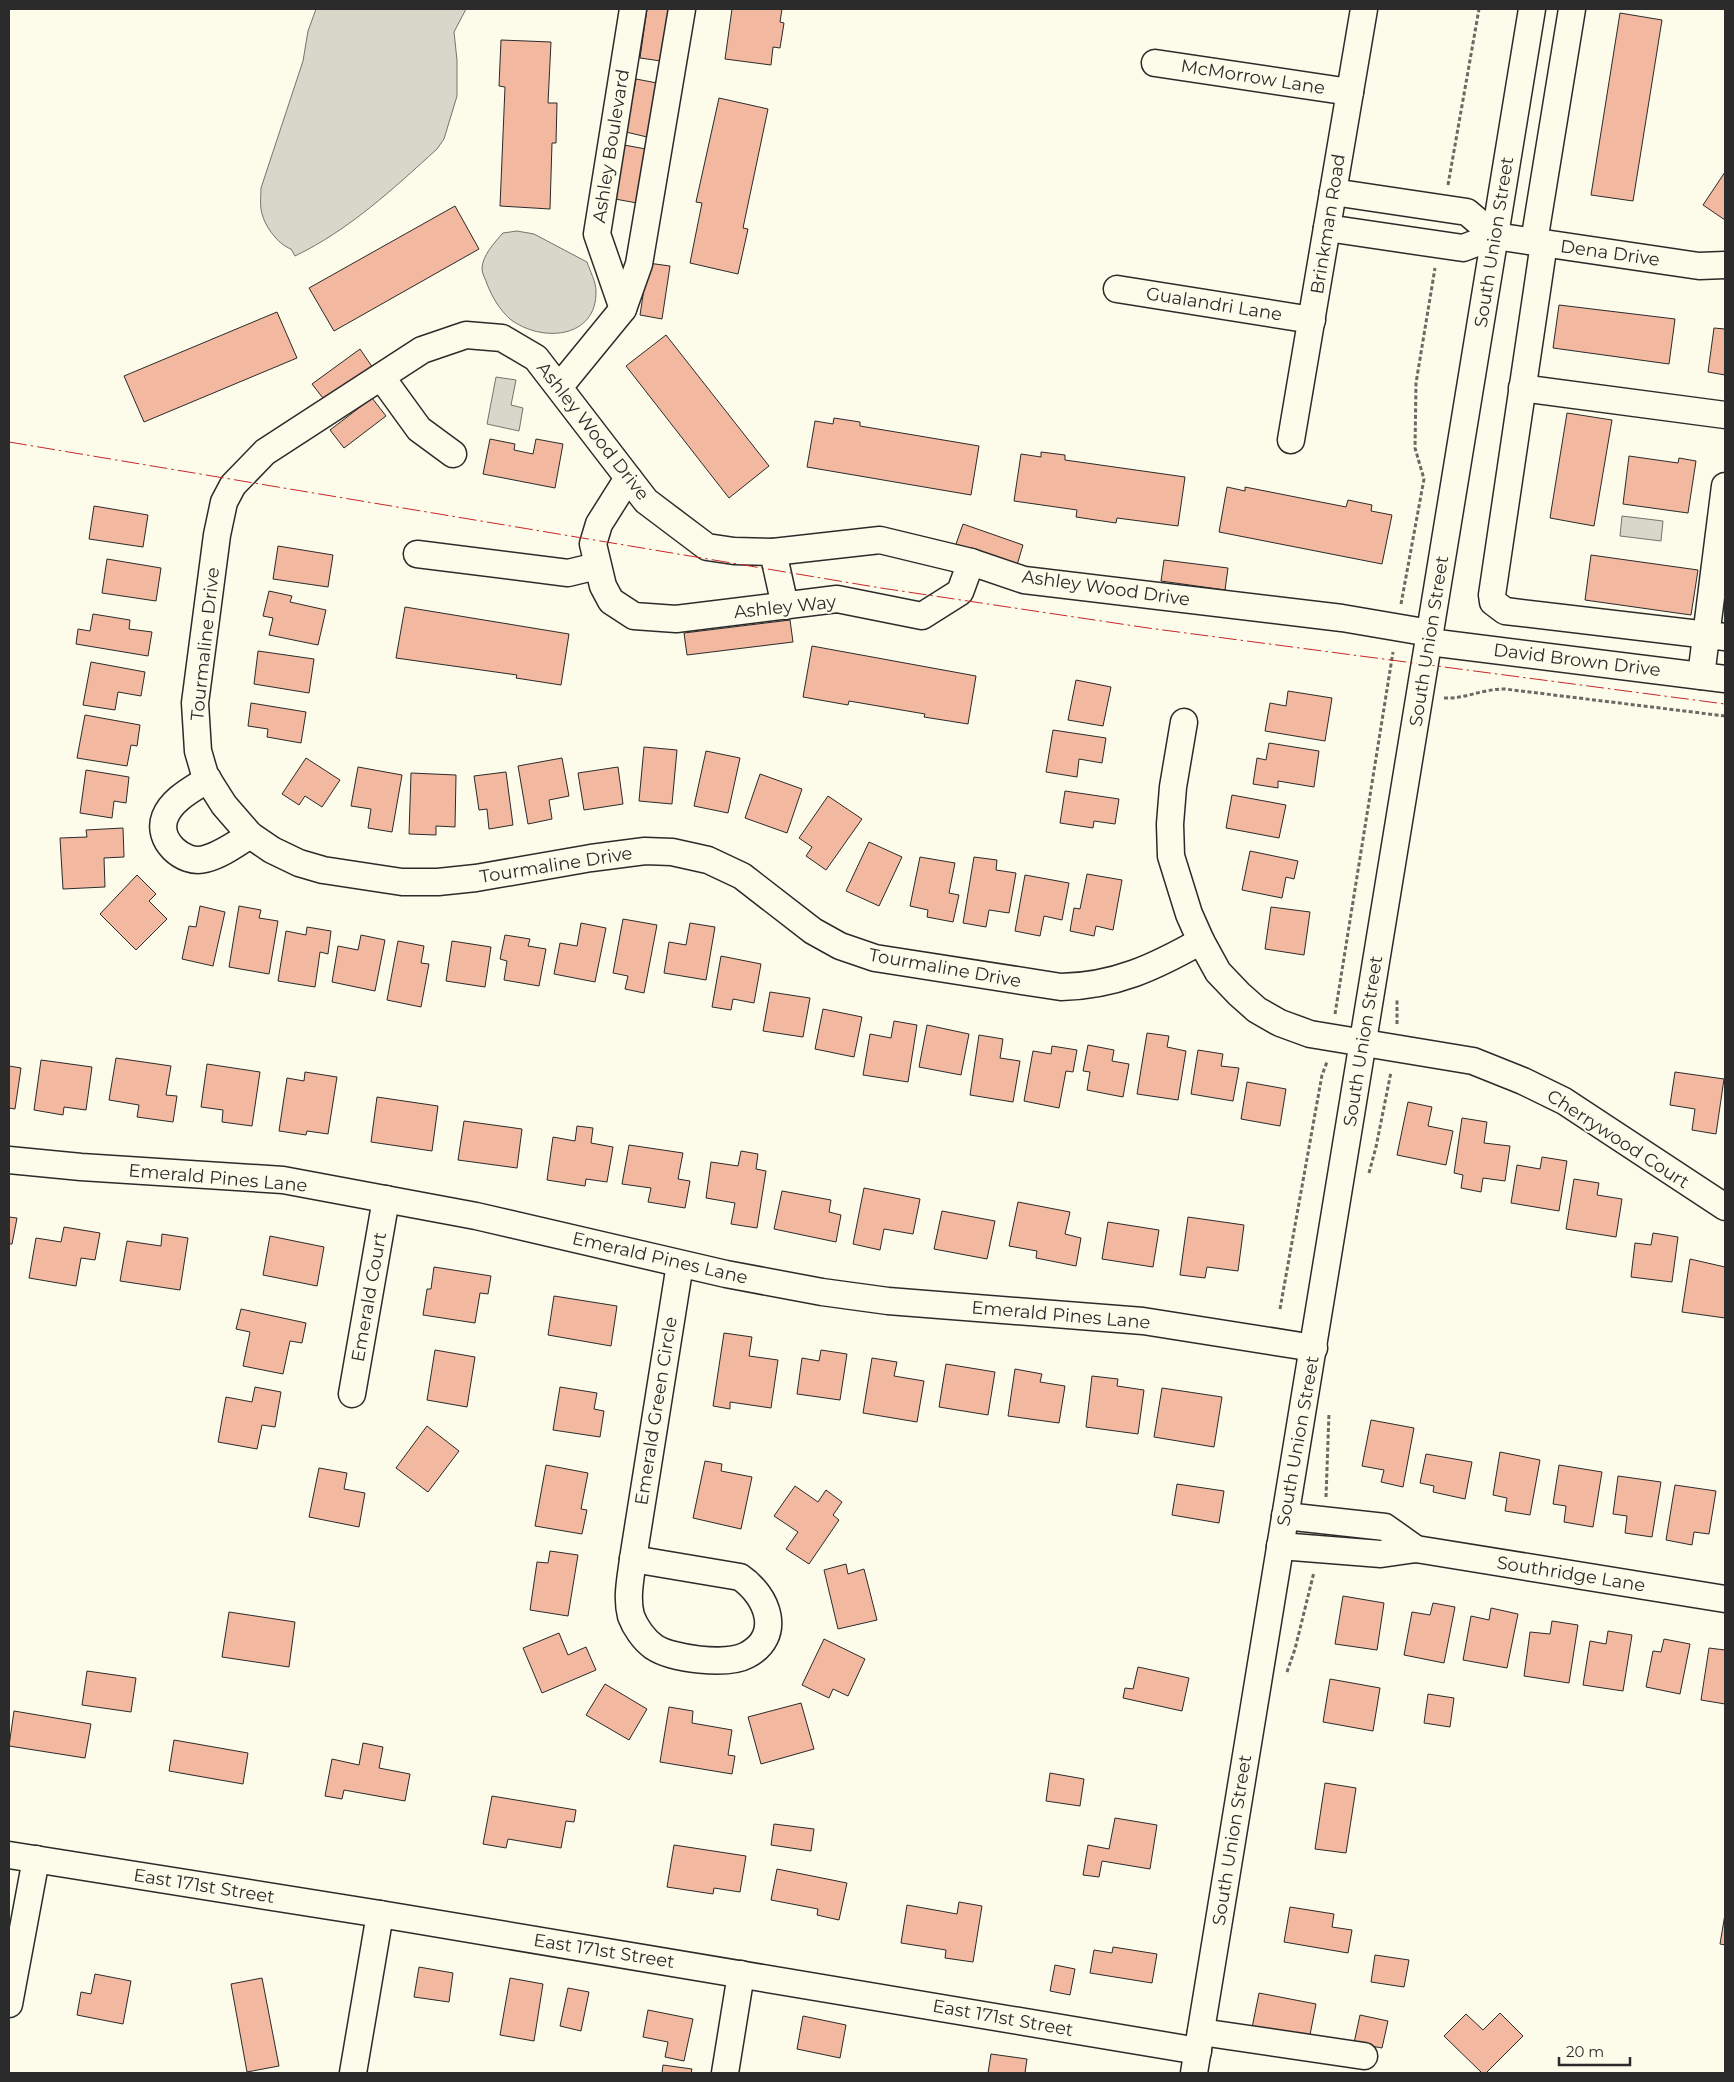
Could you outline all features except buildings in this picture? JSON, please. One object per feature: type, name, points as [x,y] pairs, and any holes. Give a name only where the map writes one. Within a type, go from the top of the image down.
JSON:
[{"type":"street","name":"Ashley Boulevard","points":[[623,309],[596,234],[633,9]]},
{"type":"street","points":[[560,386],[623,309],[639,264],[682,9]]},
{"type":"street","name":"Brinkman Road","points":[[1291,440],[1364,9]]},
{"type":"street","name":"South Union Street","points":[[1198,2052],[1532,9]]},
{"type":"street","points":[[1572,9],[1539,242],[1522,388],[1492,595],[1493,602],[1506,611],[1715,636]]},
{"type":"street","name":"McMorrow Lane","points":[[1155,63],[1350,92]]},
{"type":"street","points":[[1327,228],[1463,248],[1495,236],[1467,212],[1333,192]]},
{"type":"street","name":"Dena Drive","points":[[1495,236],[1699,266],[1725,265]]},
{"type":"street","name":"Gualandri Lane","points":[[1117,289],[1312,320]]},
{"type":"street","name":"Ashley Wood Drive","points":[[233,485],[265,452],[382,378],[422,350],[466,335],[502,338],[536,358],[560,386],[646,501],[707,547],[734,552],[772,552],[880,540],[971,562],[1024,580],[1342,618],[1397,627],[1429,637]]},
{"type":"street","points":[[382,378],[419,429],[453,454]]},
{"type":"street","points":[[1522,388],[1725,415]]},
{"type":"street","name":"Ashley Way","points":[[628,478],[599,524],[593,544],[603,586],[612,600],[634,616],[676,619],[837,599],[922,616],[960,592],[971,562]]},
{"type":"street","name":"Tourmaline Drive","points":[[233,485],[224,502],[217,535],[195,703],[198,751],[208,779],[224,805],[250,836],[272,850],[299,863],[323,870],[402,882],[438,882],[476,878],[592,858],[646,851],[672,852],[708,860],[742,876],[813,931],[840,946],[875,958],[1032,984],[1088,986],[1117,980],[1162,963],[1201,941]]},
{"type":"street","points":[[1713,677],[1719,531],[1725,486]]},
{"type":"street","points":[[772,552],[785,606]]},
{"type":"street","points":[[417,554],[568,573],[597,566]]},
{"type":"street","name":"David Brown Drive","points":[[1429,637],[1713,677]]},
{"type":"street","name":"Cherrywood Court","points":[[1184,722],[1171,806],[1171,856],[1189,914],[1218,972],[1257,1010],[1280,1023],[1310,1034],[1473,1062],[1523,1081],[1571,1105],[1725,1207]]},
{"type":"street","points":[[208,779],[183,796],[170,808],[164,819],[164,834],[172,848],[183,858],[204,860],[250,836]]},
{"type":"street","name":"Emerald Pines Lane","points":[[9,1160],[81,1167],[283,1180],[476,1216],[680,1264],[793,1286],[879,1300],[1143,1321],[1314,1348]]},
{"type":"street","name":"Emerald Court","points":[[352,1394],[386,1199]]},
{"type":"street","name":"Emerald Green Circle","points":[[633,1559],[732,1576],[740,1578],[752,1586],[762,1598],[767,1611],[767,1624],[759,1646],[747,1655],[721,1661],[684,1657],[667,1653],[654,1646],[640,1632],[632,1617],[628,1597],[633,1559],[680,1264]]},
{"type":"street","name":"Southridge Lane","points":[[1285,1516],[1385,1528],[1416,1549]]},
{"type":"street","name":"Southridge Lane","points":[[1280,1546],[1381,1554],[1416,1549],[1725,1599]]},
{"type":"street","name":"East 171st Street","points":[[9,1855],[380,1914],[1198,2052],[1364,2056]]},
{"type":"street","points":[[9,2004],[36,1859]]},
{"type":"street","points":[[353,2073],[380,1914]]},
{"type":"street","points":[[725,2073],[741,1974]]},
{"type":"path","points":[[1280,1309],[1322,1075],[1326,1068],[1397,627],[1424,479]]},
{"type":"path","points":[[1439,698],[1456,699],[1486,689],[1504,689],[1725,716]]},
{"type":"shaded area","points":[[316,9],[466,9],[454,32],[457,60],[457,96],[444,139],[437,149],[370,208],[334,234],[295,256],[291,249],[276,238],[262,215],[261,188],[303,61],[308,31]]},
{"type":"shaded area","points":[[517,231],[534,234],[587,262],[596,288],[594,307],[587,319],[577,327],[565,332],[537,332],[523,327],[510,319],[497,303],[483,275],[484,259],[503,233]]},
{"type":"shaded area","points":[[496,377],[516,380],[511,405],[523,408],[519,431],[487,424]]},
{"type":"shaded area","points":[[1622,516],[1663,521],[1661,541],[1620,536]]},
{"type":"power","points":[[9,442],[881,588],[1148,628],[1725,704]]}]
